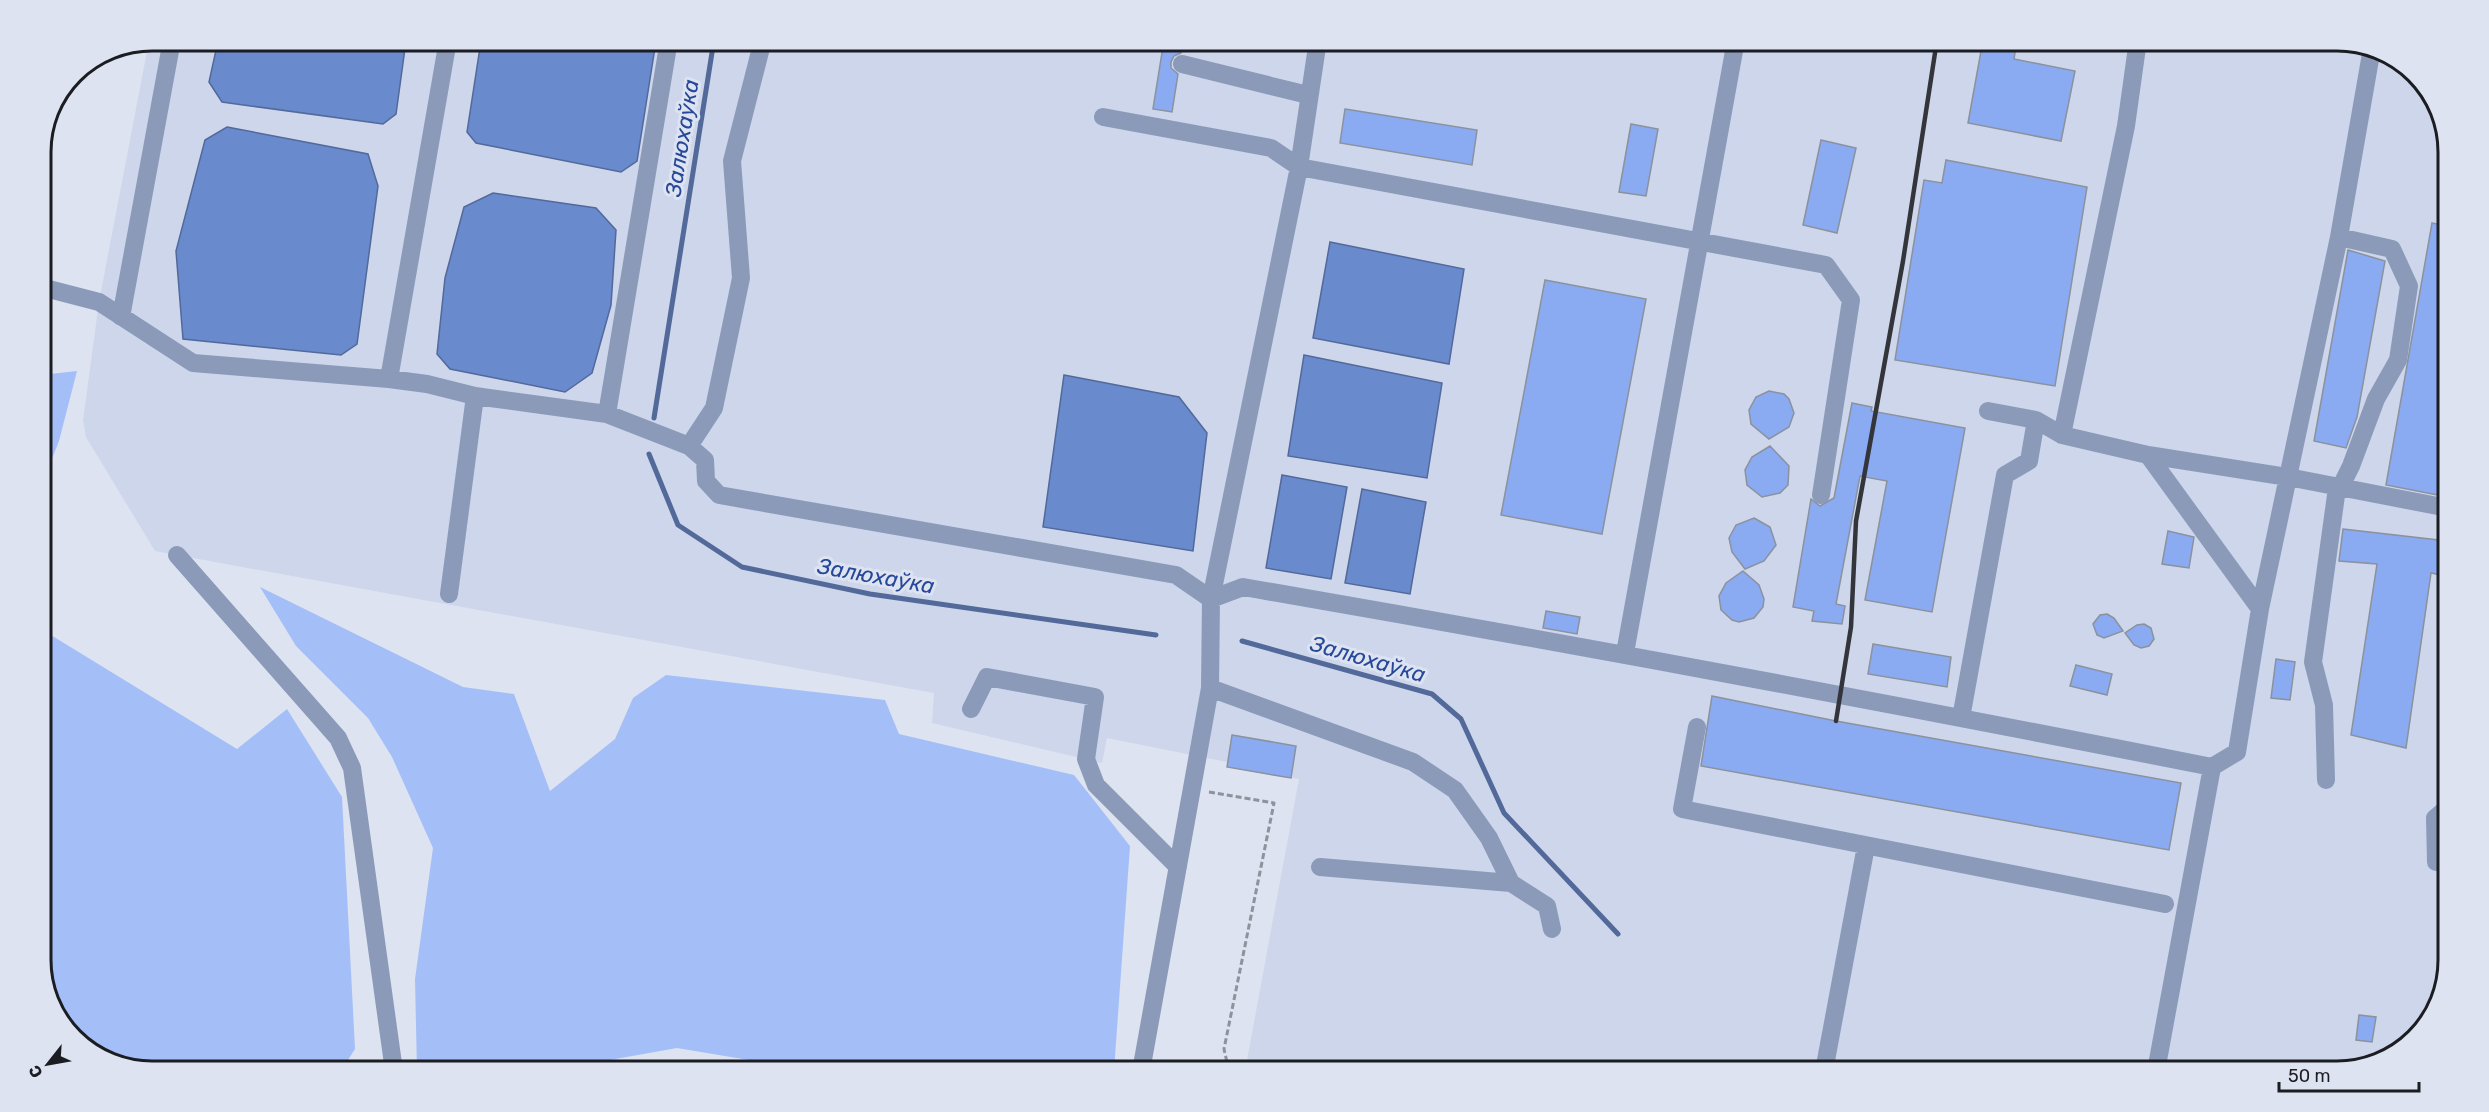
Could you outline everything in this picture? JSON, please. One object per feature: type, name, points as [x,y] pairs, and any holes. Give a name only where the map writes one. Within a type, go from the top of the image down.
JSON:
[{"type":"lane","points":[[121,317],[170,51]]},
{"type":"lane","points":[[389,379],[446,51]]},
{"type":"lane","points":[[607,414],[667,51]]},
{"type":"lane","points":[[689,446],[714,408],[741,278],[732,161],[760,51]]},
{"type":"lane","points":[[1143,1061],[1210,688],[1211,599],[1299,167],[1316,51]]},
{"type":"lane","points":[[1625,653],[1734,51]]},
{"type":"lane","points":[[2062,435],[2126,126],[2136,51]]},
{"type":"lane","points":[[1211,599],[1243,587],[1625,653],[1842,698],[1962,718],[2212,767],[2237,752],[2260,609],[2339,237],[2370,57]]},
{"type":"lane","points":[[1182,64],[1308,95]]},
{"type":"lane","points":[[1103,117],[1271,148],[1299,167],[1826,265],[1851,300],[1821,495]]},
{"type":"lane","points":[[2326,780],[2324,705],[2313,662],[2337,488],[2342,484],[2351,466],[2376,399],[2398,360],[2409,286],[2392,249],[2339,237]]},
{"type":"lane","points":[[51,290],[99,302],[193,363],[389,379],[427,384],[475,396],[607,414],[689,446],[705,460],[706,481],[719,495],[1176,575],[1211,599]]},
{"type":"lane","points":[[449,594],[475,396]]},
{"type":"lane","points":[[1988,411],[2036,420],[2062,435],[2148,455],[2288,477],[2438,506]]},
{"type":"lane","points":[[1962,718],[2005,476],[2029,461],[2036,420]]},
{"type":"lane","points":[[2148,455],[2260,609]]},
{"type":"lane","points":[[177,555],[338,738],[352,768],[393,1061]]},
{"type":"lane","points":[[970,709],[987,677],[1095,697],[1086,759],[1096,785],[1178,867]]},
{"type":"lane","points":[[1210,688],[1413,762],[1455,790],[1489,838],[1511,883]]},
{"type":"lane","points":[[1697,728],[1682,809],[2165,904]]},
{"type":"lane","points":[[2158,1061],[2212,767]]},
{"type":"lane","points":[[2436,862],[2435,818],[2438,815]]},
{"type":"lane","points":[[1826,1061],[1866,846]]},
{"type":"lane","points":[[1320,867],[1511,883],[1547,906],[1552,929]]},
{"type":"path","points":[[1192,790],[1274,803],[1224,1049],[1227,1061]]},
{"type":"shaded area","points":[[147,51],[2337,51],[2357,53],[2388,65],[2417,91],[2428,107],[2438,145],[2438,960],[2436,980],[2421,1016],[2404,1036],[2382,1051],[2363,1058],[2337,1061],[1247,1061],[1299,779],[1227,767],[1227,762],[1107,738],[1102,763],[932,723],[934,693],[155,551],[86,437],[83,421],[99,302]]},
{"type":"shaded area","points":[[216,51],[405,51],[396,114],[383,124],[222,102],[209,82]]},
{"type":"shaded area","points":[[479,51],[654,51],[637,161],[621,172],[476,143],[467,132]]},
{"type":"shaded area","points":[[227,127],[368,154],[378,186],[357,344],[341,355],[183,339],[176,251],[205,140]]},
{"type":"shaded area","points":[[493,193],[596,208],[616,230],[611,305],[592,373],[565,392],[450,369],[437,354],[445,278],[464,207]]},
{"type":"shaded area","points":[[1330,242],[1464,269],[1449,364],[1313,338]]},
{"type":"shaded area","points":[[1304,355],[1442,383],[1427,478],[1288,456]]},
{"type":"shaded area","points":[[77,371],[59,441],[51,461],[51,374]]},
{"type":"shaded area","points":[[1064,375],[1179,397],[1207,433],[1193,551],[1043,527]]},
{"type":"shaded area","points":[[1282,475],[1347,487],[1331,579],[1266,568]]},
{"type":"shaded area","points":[[1362,489],[1426,502],[1410,594],[1345,583]]},
{"type":"shaded area","points":[[260,587],[463,687],[514,694],[550,791],[615,739],[633,698],[666,675],[885,700],[899,734],[1074,775],[1130,846],[1115,1061],[756,1061],[677,1048],[604,1061],[417,1061],[415,979],[433,848],[392,757],[368,718],[296,646]]},
{"type":"shaded area","points":[[51,635],[237,749],[287,709],[342,797],[355,1049],[347,1061],[152,1061],[132,1059],[101,1047],[72,1021],[59,999],[51,967]]},
{"type":"building","points":[[1162,51],[1181,51],[1174,56],[1171,62],[1171,68],[1178,74],[1172,112],[1153,109]]},
{"type":"building","points":[[1981,51],[2015,51],[2014,59],[2075,71],[2061,141],[1968,123]]},
{"type":"building","points":[[1345,109],[1477,130],[1472,165],[1340,143]]},
{"type":"building","points":[[1631,124],[1658,129],[1646,196],[1619,192]]},
{"type":"building","points":[[1821,140],[1856,148],[1837,233],[1803,225]]},
{"type":"building","points":[[1946,160],[2087,187],[2055,386],[1895,360],[1924,180],[1942,183]]},
{"type":"building","points":[[2432,223],[2438,224],[2438,495],[2386,485]]},
{"type":"building","points":[[2348,250],[2385,261],[2357,417],[2346,448],[2314,441]]},
{"type":"building","points":[[1545,280],[1646,299],[1602,534],[1501,515]]},
{"type":"building","points":[[1769,391],[1784,394],[1789,399],[1794,413],[1789,427],[1769,439],[1751,424],[1749,410],[1756,397]]},
{"type":"building","points":[[1852,403],[1872,407],[1871,411],[1965,428],[1932,612],[1865,600],[1887,481],[1860,476],[1836,604],[1845,606],[1842,624],[1812,621],[1814,611],[1793,607],[1811,499],[1820,506],[1834,498]]},
{"type":"building","points":[[1770,446],[1789,466],[1788,485],[1780,493],[1762,497],[1747,485],[1745,470],[1752,457]]},
{"type":"building","points":[[1754,518],[1770,527],[1776,545],[1764,561],[1745,569],[1732,552],[1729,538],[1736,525]]},
{"type":"building","points":[[2343,529],[2438,540],[2438,574],[2431,573],[2406,748],[2351,735],[2377,564],[2339,561]]},
{"type":"building","points":[[2168,531],[2194,537],[2189,568],[2162,564]]},
{"type":"building","points":[[1743,571],[1759,585],[1764,599],[1763,607],[1754,618],[1739,622],[1732,620],[1721,610],[1719,596],[1726,583]]},
{"type":"building","points":[[1546,611],[1580,617],[1577,634],[1543,628]]},
{"type":"building","points":[[2107,614],[2114,618],[2123,631],[2104,638],[2097,635],[2093,624],[2100,615]]},
{"type":"building","points":[[2144,624],[2151,628],[2154,639],[2149,646],[2141,648],[2134,645],[2125,633],[2137,625]]},
{"type":"building","points":[[1873,644],[1951,657],[1947,687],[1868,674]]},
{"type":"building","points":[[2276,659],[2295,662],[2290,700],[2271,698]]},
{"type":"building","points":[[2076,665],[2112,674],[2107,695],[2070,686]]},
{"type":"building","points":[[1712,696],[1836,721],[2181,783],[2169,850],[1701,766]]},
{"type":"building","points":[[1232,735],[1296,746],[1291,778],[1227,767]]},
{"type":"building","points":[[2359,1015],[2376,1017],[2372,1042],[2356,1040]]},
{"type":"waterway","name":"Залюхаўка","points":[[654,418],[712,51]]},
{"type":"waterway","name":"Залюхаўка","points":[[649,454],[678,525],[742,567],[870,594],[1156,635]]},
{"type":"waterway","name":"Залюхаўка","points":[[1242,641],[1432,694],[1461,719],[1504,813],[1618,934]]},
{"type":"railway","points":[[1836,721],[1851,627],[1856,521],[1903,261],[1935,51]]}]
